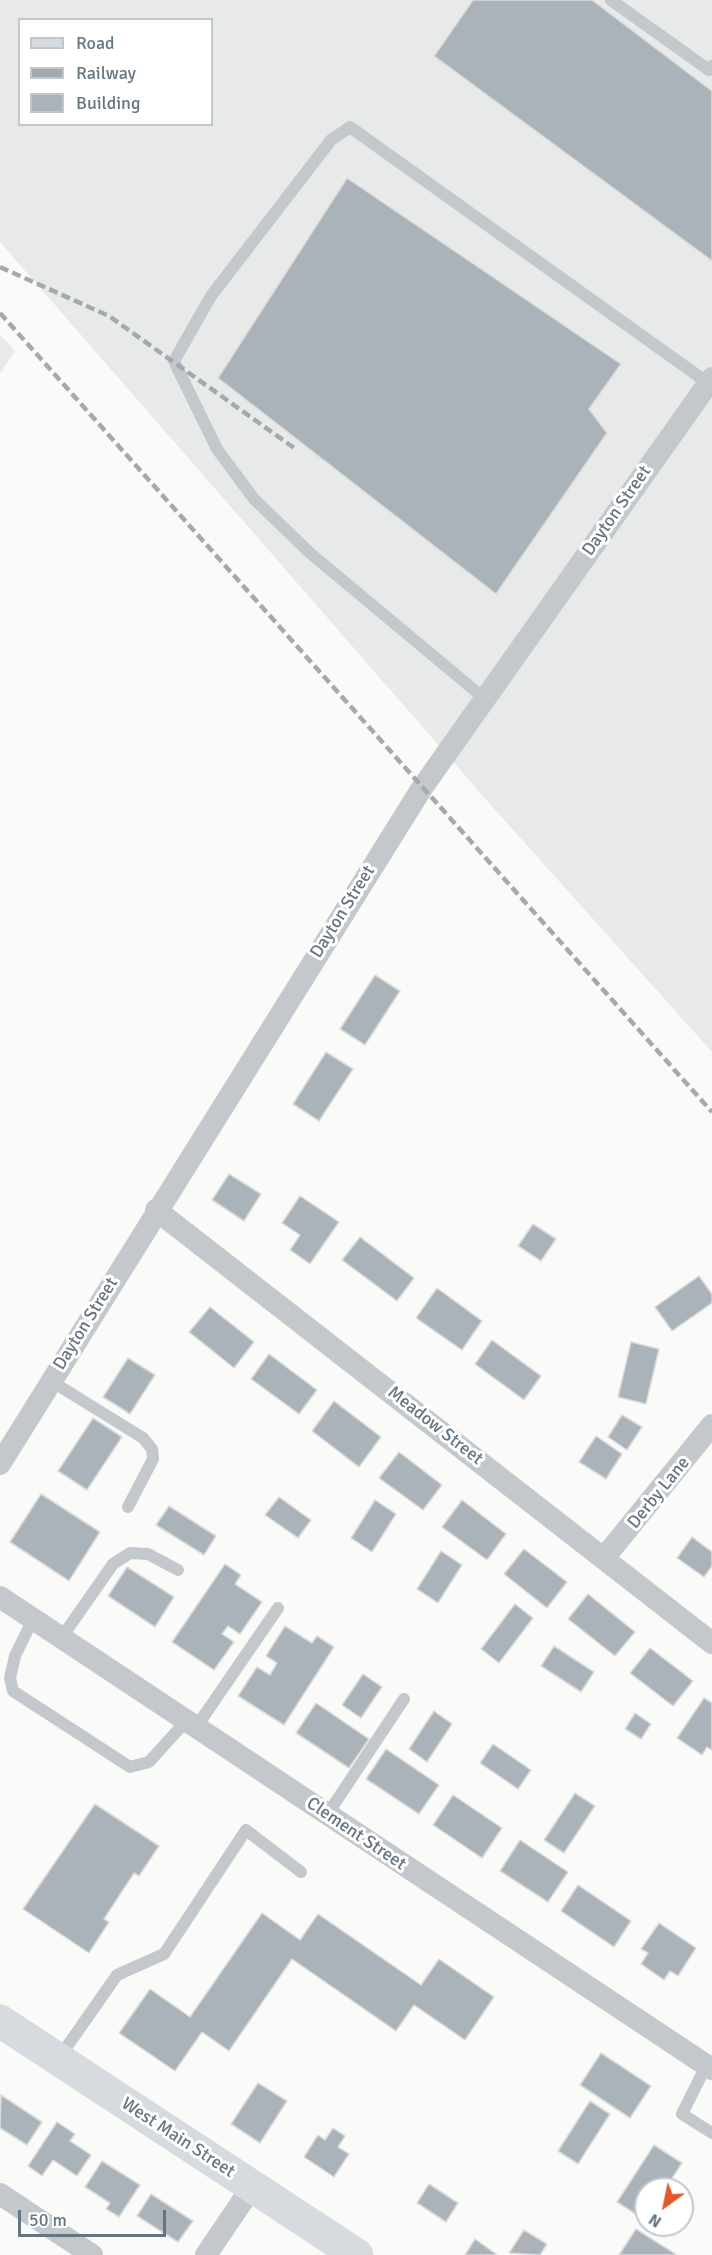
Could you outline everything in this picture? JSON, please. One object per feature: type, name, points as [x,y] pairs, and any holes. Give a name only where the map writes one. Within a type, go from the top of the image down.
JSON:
[{"type":"main road","name":"West Main Street","points":[[0,2021],[357,2255]]},
{"type":"street","name":"Dayton Street","points":[[0,1464],[156,1210],[422,788],[710,380]]},
{"type":"street","name":"Meadow Street","points":[[156,1210],[712,1643]]},
{"type":"street","name":"Derby Lane","points":[[604,1558],[712,1425]]},
{"type":"street","name":"Clement Street","points":[[0,1597],[709,2067]]},
{"type":"street","points":[[206,2255],[252,2187]]},
{"type":"street","points":[[0,2194],[92,2255]]},
{"type":"lane","points":[[611,0],[711,70]]},
{"type":"lane","points":[[485,699],[310,553],[254,499],[218,449],[174,361],[211,296],[332,140],[350,127],[710,380]]},
{"type":"lane","points":[[51,1381],[143,1438],[152,1449],[153,1459],[128,1507]]},
{"type":"lane","points":[[62,1637],[113,1564],[130,1553],[148,1554],[178,1570]]},
{"type":"lane","points":[[33,1619],[15,1656],[10,1678],[13,1691],[130,1767],[148,1762],[192,1723],[278,1608]]},
{"type":"lane","points":[[327,1815],[404,1699]]},
{"type":"lane","points":[[58,2060],[117,1975],[164,1954],[246,1830],[301,1872]]},
{"type":"lane","points":[[709,2067],[682,2114],[712,2133]]},
{"type":"shaded area","points":[[0,0],[712,0],[712,1052],[481,794],[0,242]]},
{"type":"shaded area","points":[[0,335],[15,351],[0,374]]},
{"type":"building","points":[[473,0],[592,0],[712,91],[712,261],[434,56]]},
{"type":"building","points":[[347,178],[621,364],[589,409],[607,433],[496,594],[218,378]]},
{"type":"building","points":[[375,975],[400,991],[365,1045],[340,1029]]},
{"type":"building","points":[[326,1052],[353,1069],[319,1121],[293,1104]]},
{"type":"building","points":[[229,1174],[261,1194],[244,1221],[212,1200]]},
{"type":"building","points":[[300,1196],[339,1222],[310,1264],[290,1250],[300,1235],[282,1223]]},
{"type":"building","points":[[533,1224],[556,1239],[541,1261],[518,1246]]},
{"type":"building","points":[[360,1237],[414,1278],[397,1301],[342,1260]]},
{"type":"building","points":[[699,1276],[712,1294],[712,1303],[672,1331],[655,1307]]},
{"type":"building","points":[[437,1288],[482,1321],[462,1350],[416,1318]]},
{"type":"building","points":[[210,1307],[254,1342],[234,1368],[189,1332]]},
{"type":"building","points":[[492,1340],[541,1376],[524,1400],[475,1364]]},
{"type":"building","points":[[631,1342],[659,1349],[646,1404],[618,1397]]},
{"type":"building","points":[[269,1354],[317,1390],[299,1414],[251,1379]]},
{"type":"building","points":[[128,1358],[155,1375],[130,1414],[103,1397]]},
{"type":"building","points":[[334,1401],[381,1437],[359,1467],[312,1431]]},
{"type":"building","points":[[622,1415],[642,1427],[627,1450],[608,1437]]},
{"type":"building","points":[[93,1418],[122,1437],[87,1490],[58,1471]]},
{"type":"building","points":[[596,1436],[622,1454],[606,1479],[579,1462]]},
{"type":"building","points":[[399,1452],[442,1485],[423,1510],[379,1478]]},
{"type":"building","points":[[41,1494],[100,1532],[69,1581],[10,1542]]},
{"type":"building","points":[[279,1497],[311,1520],[298,1538],[265,1515]]},
{"type":"building","points":[[375,1500],[396,1514],[372,1552],[351,1538]]},
{"type":"building","points":[[462,1500],[506,1534],[487,1560],[442,1527]]},
{"type":"building","points":[[169,1506],[216,1536],[204,1555],[156,1525]]},
{"type":"building","points":[[692,1537],[712,1552],[712,1566],[704,1577],[677,1558]]},
{"type":"building","points":[[524,1549],[567,1582],[547,1608],[504,1574]]},
{"type":"building","points":[[441,1551],[462,1565],[438,1603],[417,1589]]},
{"type":"building","points":[[225,1564],[241,1575],[235,1584],[262,1602],[240,1634],[228,1626],[222,1634],[234,1642],[214,1670],[172,1642]]},
{"type":"building","points":[[127,1567],[174,1597],[155,1627],[108,1596]]},
{"type":"building","points":[[588,1594],[635,1632],[615,1656],[568,1619]]},
{"type":"building","points":[[515,1604],[533,1618],[499,1663],[481,1649]]},
{"type":"building","points":[[285,1626],[312,1643],[317,1636],[334,1647],[284,1725],[238,1696],[257,1667],[270,1675],[277,1663],[266,1656]]},
{"type":"building","points":[[554,1646],[594,1672],[581,1692],[541,1666]]},
{"type":"building","points":[[650,1648],[693,1681],[673,1706],[630,1673]]},
{"type":"building","points":[[363,1674],[382,1687],[361,1718],[342,1705]]},
{"type":"building","points":[[704,1698],[712,1703],[712,1750],[707,1747],[702,1755],[677,1738]]},
{"type":"building","points":[[316,1703],[369,1739],[349,1768],[296,1733]]},
{"type":"building","points":[[434,1711],[452,1724],[427,1762],[409,1749]]},
{"type":"building","points":[[635,1713],[651,1724],[641,1739],[625,1729]]},
{"type":"building","points":[[493,1744],[531,1770],[518,1789],[480,1763]]},
{"type":"building","points":[[386,1749],[439,1785],[419,1814],[366,1779]]},
{"type":"building","points":[[575,1793],[595,1806],[564,1853],[544,1840]]},
{"type":"building","points":[[453,1795],[502,1828],[482,1858],[433,1825]]},
{"type":"building","points":[[95,1804],[159,1846],[139,1876],[134,1873],[104,1919],[109,1922],[89,1953],[23,1909]]},
{"type":"building","points":[[520,1840],[568,1872],[548,1902],[500,1871]]},
{"type":"building","points":[[578,1885],[631,1921],[614,1947],[561,1911]]},
{"type":"building","points":[[262,1913],[300,1940],[318,1914],[421,1985],[439,1959],[494,1997],[465,2040],[414,2005],[396,2031],[292,1959],[229,2051],[202,2032],[175,2071],[119,2033],[150,1989],[190,2017]]},
{"type":"building","points":[[659,1923],[696,1948],[678,1976],[670,1971],[664,1980],[641,1964],[648,1953],[641,1949]]},
{"type":"building","points":[[601,2053],[651,2086],[630,2118],[580,2085]]},
{"type":"building","points":[[258,2083],[287,2101],[260,2143],[231,2124]]},
{"type":"building","points":[[1,2095],[42,2122],[27,2145],[0,2128]]},
{"type":"building","points":[[590,2101],[610,2114],[578,2164],[558,2151]]},
{"type":"building","points":[[57,2122],[75,2134],[70,2141],[91,2155],[77,2176],[53,2160],[42,2176],[28,2166]]},
{"type":"building","points":[[333,2128],[345,2136],[338,2147],[349,2154],[334,2177],[304,2157],[318,2135],[325,2140]]},
{"type":"building","points":[[654,2145],[682,2163],[673,2177],[634,2177],[634,2213],[617,2202]]},
{"type":"building","points":[[102,2161],[140,2185],[119,2217],[106,2209],[110,2203],[85,2187]]},
{"type":"building","points":[[429,2184],[458,2203],[446,2222],[417,2203]]},
{"type":"building","points":[[151,2194],[193,2221],[178,2242],[137,2216]]},
{"type":"building","points":[[524,2230],[547,2244],[540,2255],[509,2253]]},
{"type":"building","points":[[634,2232],[634,2237],[649,2237],[677,2255],[619,2255]]},
{"type":"building","points":[[475,2239],[496,2254],[496,2255],[465,2255]]},
{"type":"railway","points":[[0,267],[109,316],[297,450]]},
{"type":"railway","points":[[0,313],[712,1112]]}]
